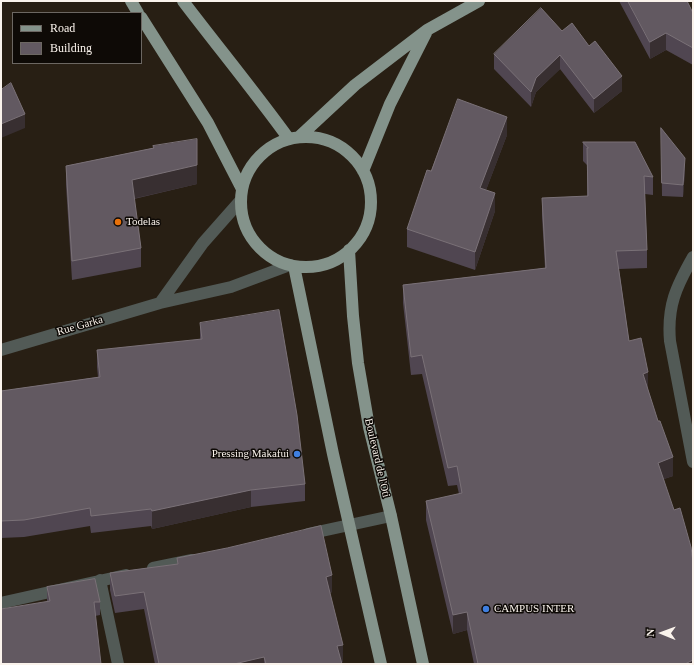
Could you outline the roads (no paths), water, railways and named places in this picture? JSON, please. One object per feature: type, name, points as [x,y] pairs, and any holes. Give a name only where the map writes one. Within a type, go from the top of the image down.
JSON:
[{"type":"main road","points":[[131,1],[137,12]]},
{"type":"main road","points":[[183,1],[237,71],[294,138]]},
{"type":"main road","points":[[294,138],[355,85],[428,30],[479,1]]},
{"type":"main road","points":[[142,19],[208,123],[241,194],[244,222],[254,241],[270,256],[292,265],[313,266],[333,261],[349,250],[360,237],[369,216],[369,187],[363,170],[354,158],[341,148],[328,140],[313,137],[294,138],[272,146],[258,157],[248,172],[241,194]]},
{"type":"main road","points":[[363,170],[390,104],[428,30]]},
{"type":"main road","name":"Boulevard de l'Oti","points":[[349,250],[353,316],[358,363],[370,427],[423,664]]},
{"type":"main road","points":[[292,265],[381,664]]},
{"type":"street","points":[[160,303],[203,243],[241,194]]},
{"type":"street","points":[[693,257],[674,294],[668,324],[693,462]]},
{"type":"street","name":"Rue Garka","points":[[1,350],[160,303],[231,287],[292,265]]},
{"type":"street","points":[[294,537],[390,516]]},
{"type":"street","points":[[1,603],[201,558]]},
{"type":"street","points":[[100,580],[118,664]]},
{"type":"place","name":"Todelas","points":[[118,222]]},
{"type":"place","name":"Pressing Makafui","points":[[297,454]]},
{"type":"place","name":"CAMPUS INTER","points":[[486,609]]}]
